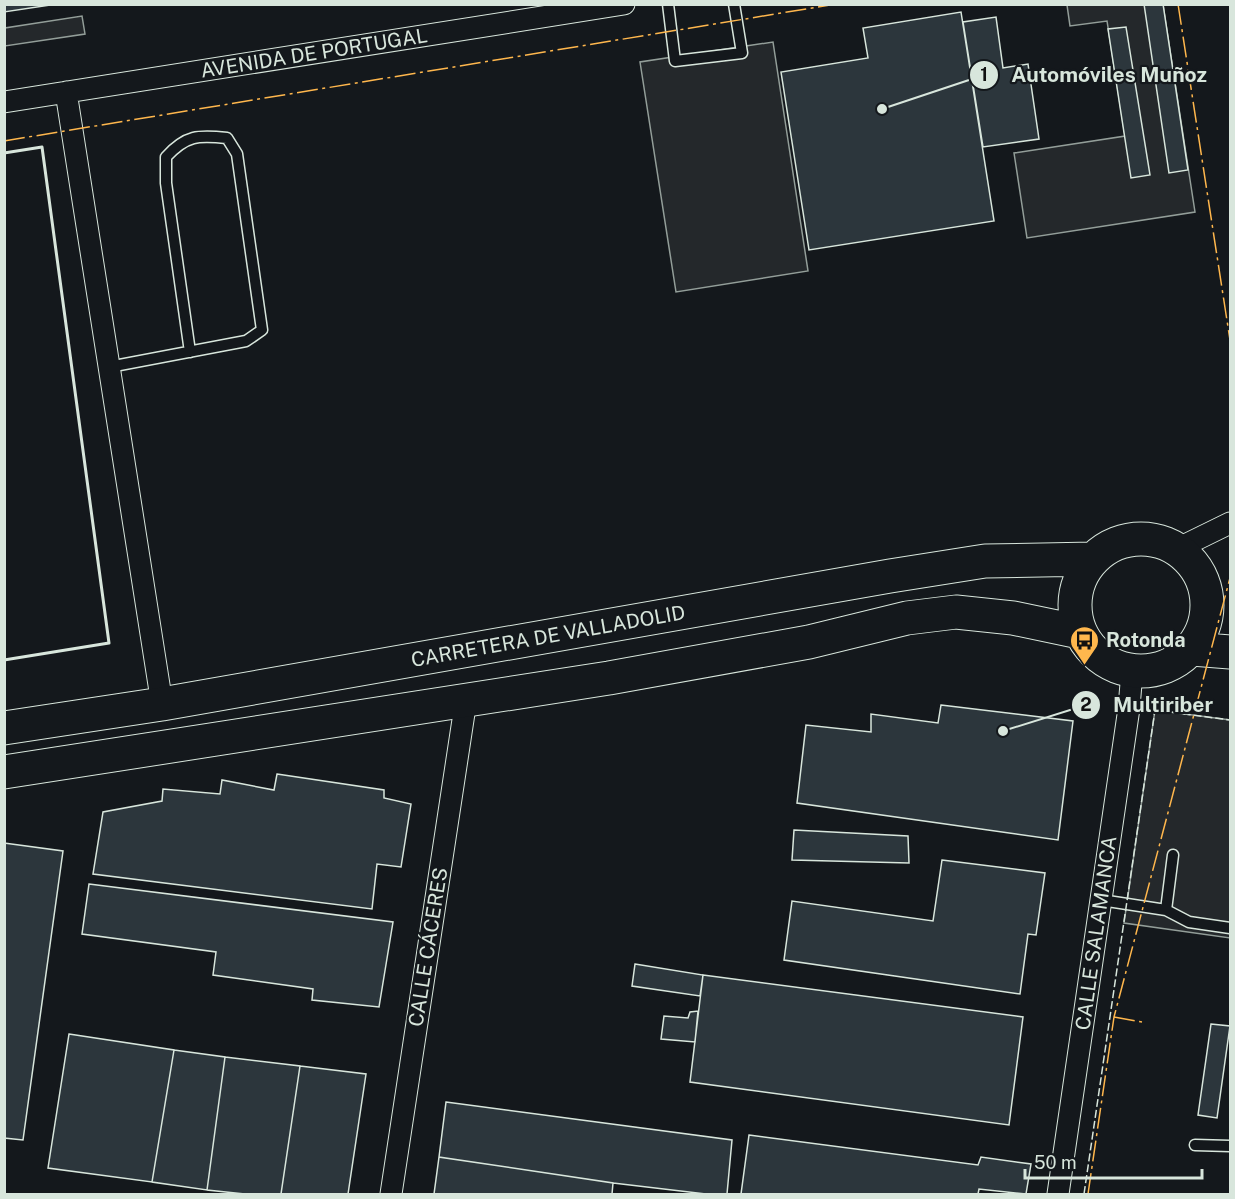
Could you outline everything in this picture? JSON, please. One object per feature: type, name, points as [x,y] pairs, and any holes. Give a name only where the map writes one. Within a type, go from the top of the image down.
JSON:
[{"type":"highway","points":[[1134,539],[1156,540],[1177,549],[1218,593],[1208,610],[1203,631],[1192,649],[1154,670],[1132,671],[1110,664],[1092,651],[1080,632],[1075,613],[1075,594],[1082,575],[1093,559],[1112,546],[1134,539]]},
{"type":"highway","name":"CARRETERA DE VALLADOLID","points":[[4,728],[162,704],[985,561],[1093,559]]},
{"type":"highway","points":[[4,772],[466,700],[798,644],[907,618],[956,612],[1013,618],[1080,632]]},
{"type":"highway","points":[[1192,649],[1230,652]]},
{"type":"street","name":"AVENIDA DE PORTUGAL","points":[[4,102],[567,9],[624,4]]},
{"type":"street","points":[[66,92],[162,704]]},
{"type":"street","points":[[1177,549],[1230,523]]},
{"type":"street","name":"CALLE SALAMANCA","points":[[1058,1194],[1132,671]]},
{"type":"street","name":"CALLE CÁCERES","points":[[391,1194],[466,700]]},
{"type":"lane","points":[[668,4],[675,61],[742,53],[734,4]]},
{"type":"lane","points":[[109,366],[190,352],[246,341],[262,330],[237,154],[227,138],[207,136],[181,140],[166,157],[166,183],[190,352]]},
{"type":"lane","points":[[1166,910],[1173,855]]},
{"type":"lane","points":[[1101,900],[1166,910],[1190,922],[1230,928]]},
{"type":"lane","points":[[1195,1144],[1230,1146]]},
{"type":"shaded area","points":[[1067,5],[1163,5],[1195,212],[1027,238],[1014,153],[1125,136],[1107,21],[1070,26]]},
{"type":"shaded area","points":[[82,16],[85,34],[5,46],[5,28]]},
{"type":"shaded area","points":[[773,42],[808,271],[676,292],[640,62]]},
{"type":"shaded area","points":[[1155,710],[1230,720],[1230,938],[1124,923]]},
{"type":"building","points":[[4,4],[57,4],[4,12]]},
{"type":"building","points":[[1144,4],[1163,4],[1188,170],[1169,173]]},
{"type":"building","points":[[961,12],[994,221],[809,250],[781,72],[868,58],[863,28]]},
{"type":"building","points":[[996,17],[1003,68],[1028,64],[1039,139],[983,147],[963,22]]},
{"type":"building","points":[[1126,27],[1150,175],[1131,178],[1108,29]]},
{"type":"building","points":[[941,705],[1073,721],[1058,840],[797,803],[806,725],[871,732],[871,714],[938,723]]},
{"type":"building","points":[[277,774],[384,790],[384,798],[411,804],[401,867],[377,864],[372,909],[93,874],[103,812],[162,801],[163,789],[220,794],[222,780],[274,790]]},
{"type":"building","points":[[794,830],[908,836],[909,863],[792,860]]},
{"type":"building","points":[[4,843],[63,851],[23,1140],[4,1138]]},
{"type":"building","points":[[942,860],[1045,873],[1036,935],[1028,934],[1020,994],[784,960],[792,901],[933,921]]},
{"type":"building","points":[[89,884],[393,922],[379,1007],[312,1000],[313,989],[213,975],[216,952],[82,934]]},
{"type":"building","points":[[635,964],[703,975],[700,996],[632,986]]},
{"type":"building","points":[[703,975],[1023,1017],[1009,1125],[690,1082]]},
{"type":"building","points":[[698,1011],[695,1042],[661,1039],[664,1016],[688,1018],[690,1012]]},
{"type":"building","points":[[1211,1024],[1230,1026],[1217,1118],[1198,1115]]},
{"type":"building","points":[[69,1034],[174,1050],[152,1182],[48,1168]]},
{"type":"building","points":[[174,1050],[225,1057],[207,1190],[152,1182]]},
{"type":"building","points":[[225,1057],[300,1066],[281,1194],[245,1194],[207,1190]]},
{"type":"building","points":[[300,1066],[366,1074],[348,1194],[281,1194]]},
{"type":"building","points":[[446,1102],[732,1140],[727,1194],[706,1194],[613,1183],[439,1157]]},
{"type":"building","points":[[749,1135],[978,1165],[981,1157],[1031,1164],[1026,1194],[979,1189],[978,1194],[741,1194]]},
{"type":"building","points":[[439,1157],[613,1183],[612,1194],[434,1194]]},
{"type":"fence","points":[[1084,1194],[1155,710],[1230,720]]},
{"type":"wall","points":[[4,153],[42,147],[109,643],[4,660]]},
{"type":"power","points":[[4,141],[836,4]]},
{"type":"power","points":[[1178,4],[1230,340]]},
{"type":"power","points":[[1088,1194],[1114,1017],[1230,578]]},
{"type":"power","points":[[1114,1017],[1142,1022]]},
{"type":"place","name":"Automóviles Muñoz","points":[[882,109]]},
{"type":"place","name":"Rotonda","points":[[1085,666]]},
{"type":"place","name":"Multiriber","points":[[1003,731]]}]
